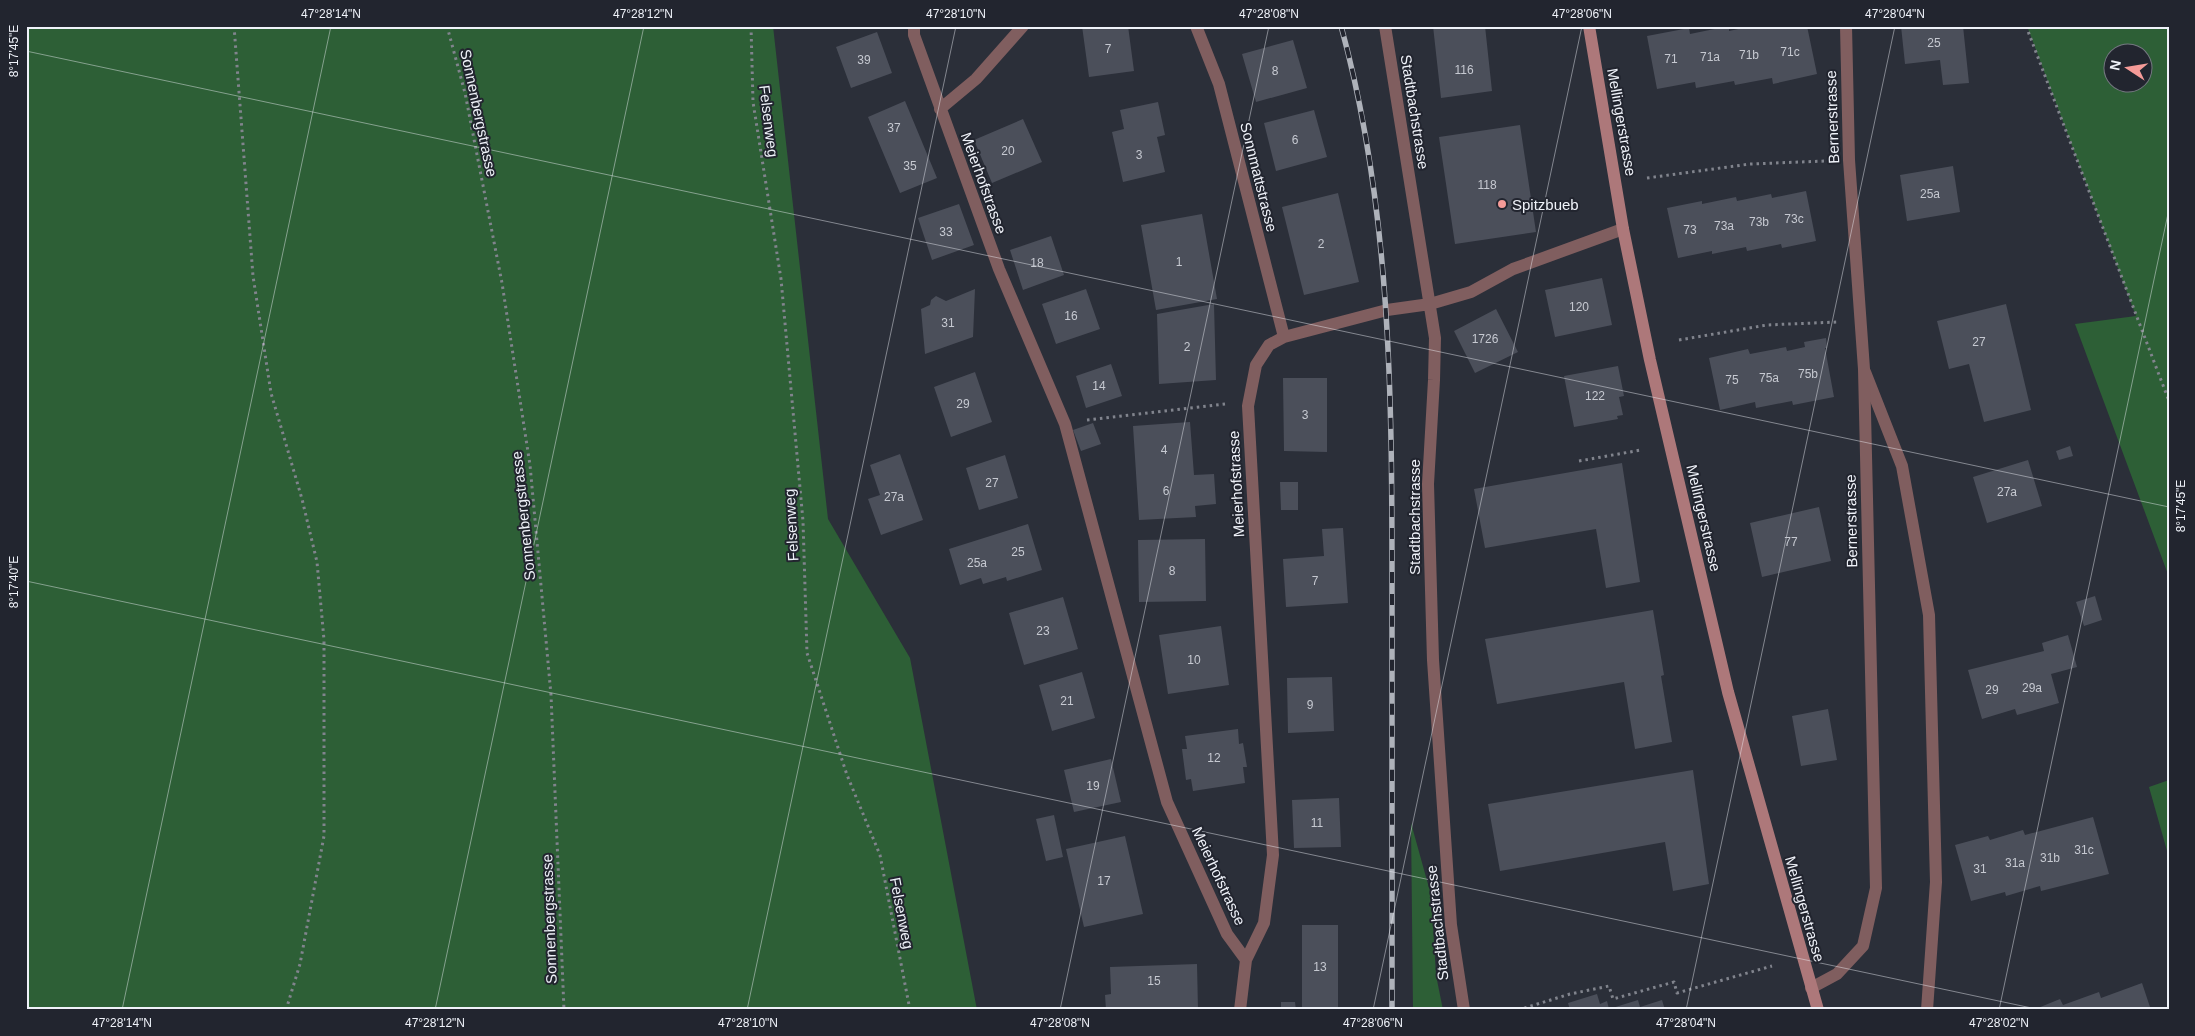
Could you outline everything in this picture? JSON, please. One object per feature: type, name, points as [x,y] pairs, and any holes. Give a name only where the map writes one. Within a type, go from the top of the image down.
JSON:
[{"type":"main road","name":"Mellingerstrasse","points":[[1589,26],[1623,229],[1650,360],[1728,692],[1818,1010]]},
{"type":"street","name":"Meierhofstrasse","points":[[914,26],[914,35],[998,269],[1065,424],[1167,802],[1226,934],[1246,960],[1264,923],[1273,855],[1248,406],[1256,365],[1270,345],[1284,337],[1387,310],[1430,304],[1470,292],[1513,269],[1623,229]]},
{"type":"street","points":[[940,109],[976,79],[1023,26]]},
{"type":"street","name":"Sonnmattstrasse","points":[[1196,26],[1218,84],[1284,337]]},
{"type":"street","name":"Stadtbachstrasse","points":[[1385,26],[1435,338],[1428,484],[1433,660],[1451,925],[1464,1010]]},
{"type":"street","name":"Bernerstrasse","points":[[1811,988],[1837,974],[1863,946],[1876,888],[1864,369],[1859,321],[1849,160],[1846,26]]},
{"type":"street","points":[[1864,369],[1902,466],[1929,615],[1936,882],[1927,1010]]},
{"type":"street","points":[[1240,1010],[1246,960]]},
{"type":"path","points":[[234,26],[255,286],[271,393],[302,499],[317,562],[324,640],[324,836],[300,964],[286,1010]]},
{"type":"path","name":"Sonnenbergstrasse","points":[[447,26],[465,93],[502,283],[530,465],[551,695],[564,1010]]},
{"type":"path","name":"Felsenweg","points":[[751,26],[753,102],[781,279],[800,482],[807,653],[847,775],[880,855],[910,1010]]},
{"type":"path","points":[[2026,26],[2169,401]]},
{"type":"path","points":[[1647,178],[1750,164],[1849,160]]},
{"type":"path","points":[[1679,340],[1767,325],[1859,321]]},
{"type":"path","points":[[1065,424],[1076,421],[1228,404],[1248,406]]},
{"type":"path","points":[[1579,461],[1641,450]]},
{"type":"path","points":[[1518,1010],[1570,994],[1609,986],[1612,999],[1674,982],[1677,993],[1772,966]]},
{"type":"green space","points":[[26,26],[773,26],[828,519],[910,658],[977,1010],[26,1010]]},
{"type":"green space","points":[[2027,26],[2169,26],[2169,577],[2075,324],[2136,316]]},
{"type":"green space","points":[[2169,780],[2169,858],[2149,787]]},
{"type":"green space","points":[[1411,823],[1431,895],[1436,975],[1443,1010],[1413,1010]]},
{"type":"building","points":[[1082,26],[1128,26],[1134,71],[1089,77]]},
{"type":"building","points":[[1433,26],[1485,26],[1492,91],[1441,98]]},
{"type":"building","points":[[1729,26],[1729,31],[1752,26],[1762,26],[1763,29],[1779,26],[1807,26],[1817,74],[1773,84],[1772,78],[1735,85],[1734,81],[1696,88],[1695,82],[1657,89],[1647,36],[1689,28],[1690,34]]},
{"type":"building","points":[[1901,26],[1963,26],[1969,83],[1943,85],[1940,60],[1905,64]]},
{"type":"building","points":[[877,32],[892,73],[851,88],[836,47]]},
{"type":"building","points":[[1293,40],[1307,88],[1256,102],[1242,54]]},
{"type":"building","points":[[905,101],[937,178],[900,193],[868,117]]},
{"type":"building","points":[[1158,102],[1165,135],[1157,137],[1165,172],[1123,182],[1112,132],[1124,129],[1120,110]]},
{"type":"building","points":[[1314,110],[1327,157],[1276,171],[1264,123]]},
{"type":"building","points":[[1023,119],[1042,162],[992,183],[974,140]]},
{"type":"building","points":[[1520,125],[1536,232],[1455,244],[1439,137]]},
{"type":"building","points":[[1953,166],[1960,212],[1907,221],[1900,175]]},
{"type":"building","points":[[1806,191],[1816,241],[1782,248],[1781,244],[1747,251],[1746,247],[1712,254],[1712,251],[1678,258],[1667,208],[1702,201],[1702,204],[1736,197],[1737,201],[1771,194],[1772,198]]},
{"type":"building","points":[[1338,193],[1359,282],[1304,295],[1282,207]]},
{"type":"building","points":[[959,204],[974,245],[932,260],[918,218]]},
{"type":"building","points":[[1202,214],[1217,299],[1156,310],[1141,225]]},
{"type":"building","points":[[1051,236],[1064,275],[1023,290],[1010,250]]},
{"type":"building","points":[[1602,278],[1612,325],[1555,337],[1545,290]]},
{"type":"building","points":[[975,289],[973,337],[925,354],[921,309],[930,305],[931,300],[936,296],[946,301]]},
{"type":"building","points":[[1086,289],[1100,329],[1056,344],[1042,304]]},
{"type":"building","points":[[1214,304],[1216,380],[1159,384],[1157,314]]},
{"type":"building","points":[[2006,304],[2031,410],[1984,422],[1969,364],[1949,369],[1937,321]]},
{"type":"building","points":[[1496,309],[1518,352],[1475,373],[1454,331]]},
{"type":"building","points":[[1826,338],[1827,348],[1825,348],[1834,397],[1793,405],[1792,401],[1756,408],[1755,402],[1720,410],[1709,358],[1748,349],[1750,354],[1786,347],[1787,351],[1805,347],[1804,342]]},
{"type":"building","points":[[1111,364],[1122,396],[1086,408],[1076,376]]},
{"type":"building","points":[[1618,366],[1624,396],[1619,397],[1623,415],[1617,416],[1618,419],[1574,427],[1564,376]]},
{"type":"building","points":[[975,372],[992,422],[951,437],[934,387]]},
{"type":"building","points":[[1283,378],[1327,378],[1327,452],[1284,451]]},
{"type":"building","points":[[1190,422],[1194,475],[1214,474],[1216,504],[1195,506],[1196,517],[1139,520],[1133,426]]},
{"type":"building","points":[[1093,423],[1101,444],[1081,451],[1073,430]]},
{"type":"building","points":[[2070,446],[2073,456],[2059,460],[2056,451]]},
{"type":"building","points":[[900,454],[923,520],[881,535],[868,499],[880,495],[870,465]]},
{"type":"building","points":[[1005,455],[1018,498],[979,510],[966,468]]},
{"type":"building","points":[[2028,460],[2042,506],[1987,523],[1973,477]]},
{"type":"building","points":[[1622,463],[1640,582],[1606,588],[1596,529],[1485,548],[1474,489]]},
{"type":"building","points":[[1280,482],[1298,482],[1298,510],[1281,510]]},
{"type":"building","points":[[1819,507],[1831,561],[1762,577],[1750,523]]},
{"type":"building","points":[[1028,524],[1042,570],[1007,581],[1006,577],[983,584],[981,578],[960,585],[949,549]]},
{"type":"building","points":[[1343,528],[1348,603],[1286,607],[1283,559],[1324,556],[1322,529]]},
{"type":"building","points":[[1205,539],[1206,601],[1139,602],[1138,540]]},
{"type":"building","points":[[2095,596],[2102,620],[2084,626],[2076,602]]},
{"type":"building","points":[[1063,597],[1078,649],[1024,665],[1009,613]]},
{"type":"building","points":[[1653,610],[1664,675],[1661,676],[1672,742],[1635,749],[1624,682],[1497,704],[1485,639]]},
{"type":"building","points":[[1221,626],[1229,685],[1168,694],[1159,635]]},
{"type":"building","points":[[2068,635],[2077,667],[2051,674],[2059,703],[2017,715],[2015,709],[1982,719],[1968,670],[2044,651],[2042,643]]},
{"type":"building","points":[[1082,672],[1095,718],[1052,731],[1039,685]]},
{"type":"building","points":[[1332,677],[1334,731],[1288,733],[1287,678]]},
{"type":"building","points":[[1828,709],[1837,760],[1801,766],[1792,716]]},
{"type":"building","points":[[1238,729],[1239,744],[1243,743],[1247,767],[1243,767],[1245,783],[1193,791],[1191,779],[1186,780],[1182,749],[1187,749],[1185,736]]},
{"type":"building","points":[[1111,759],[1121,802],[1074,812],[1064,770]]},
{"type":"building","points":[[1693,770],[1709,884],[1673,891],[1665,842],[1500,871],[1488,804]]},
{"type":"building","points":[[1339,798],[1341,847],[1294,848],[1292,800]]},
{"type":"building","points":[[1054,815],[1063,857],[1046,861],[1036,819]]},
{"type":"building","points":[[2093,817],[2109,874],[2041,891],[2040,886],[2006,896],[2005,892],[1971,901],[1955,845],[1988,836],[1990,840],[2023,830],[2025,835]]},
{"type":"building","points":[[1125,836],[1143,914],[1084,927],[1066,849]]},
{"type":"building","points":[[1302,925],[1338,925],[1338,1010],[1302,1010]]},
{"type":"building","points":[[1197,964],[1198,1010],[1106,1010],[1105,995],[1111,994],[1110,967]]},
{"type":"building","points":[[2142,983],[2151,1010],[2033,1010],[2060,999],[2063,1005],[2099,992],[2101,998]]},
{"type":"building","points":[[1597,994],[1600,1004],[1607,1001],[1609,1009],[1638,1000],[1640,1007],[1662,1000],[1665,1010],[1570,1010],[1568,1003]]},
{"type":"building","points":[[1281,1002],[1295,1002],[1296,1010],[1281,1010]]},
{"type":"railway","points":[[1341,26],[1358,95],[1370,164],[1379,233],[1389,373],[1392,513],[1392,1010]]},
{"type":"place","name":"Spitzbueb","points":[[1502,204]]}]
